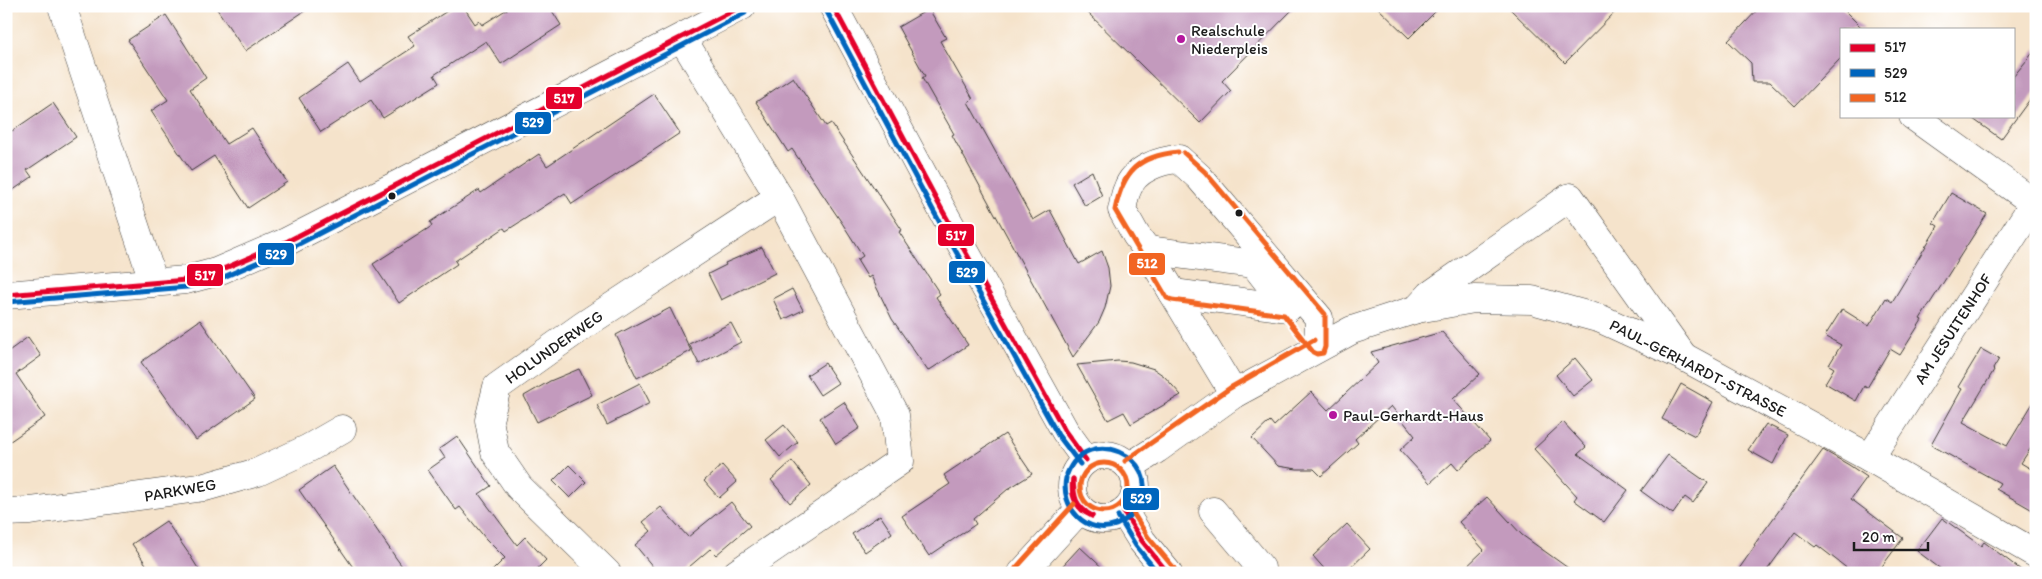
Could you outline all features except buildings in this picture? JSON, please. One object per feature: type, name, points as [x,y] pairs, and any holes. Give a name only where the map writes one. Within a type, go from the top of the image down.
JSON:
[{"type":"street","points":[[62,6],[154,283]]},
{"type":"street","points":[[6,295],[186,280],[216,272],[288,241],[742,6]]},
{"type":"street","points":[[833,6],[941,208],[1066,431],[1086,460]]},
{"type":"street","points":[[682,38],[779,197],[895,415],[900,461],[737,573]]},
{"type":"street","points":[[1915,118],[2031,215]]},
{"type":"street","points":[[1234,394],[1122,210],[1127,188],[1144,168],[1165,160],[1180,159],[1200,177],[1320,318],[1318,346]]},
{"type":"street","points":[[1417,309],[1430,295],[1570,196],[1684,357]]},
{"type":"street","name":"HOLUNDERWEG","points":[[607,573],[519,487],[495,452],[490,420],[497,387],[584,325],[779,197]]},
{"type":"street","name":"AM JESUITENHOF","points":[[1870,458],[2031,215]]},
{"type":"street","points":[[1153,260],[1270,285],[1318,346]]},
{"type":"street","points":[[1173,293],[1288,308]]},
{"type":"street","name":"PAUL-GERHARDT-STRASSE","points":[[1129,466],[1157,449],[1234,394],[1318,346],[1352,330],[1417,309],[1474,299],[1532,300],[1601,319],[1684,357],[1870,458],[2036,554]]},
{"type":"street","name":"PARKWEG","points":[[6,512],[30,512],[205,488],[258,472],[310,448],[342,429]]},
{"type":"street","points":[[1104,455],[1122,460],[1129,466],[1134,475],[1135,495],[1131,505],[1124,512],[1106,520],[1088,516],[1080,510],[1074,500],[1072,484],[1078,468],[1086,460],[1094,456],[1104,455]]},
{"type":"street","points":[[1022,573],[1080,510]]},
{"type":"street","points":[[1214,511],[1261,568],[1256,573]]},
{"type":"street","points":[[1124,512],[1142,541],[1168,573]]},
{"type":"transit line","name":"517","points":[[6,295],[186,280],[216,272],[288,241],[742,6]]},
{"type":"transit line","name":"517","points":[[833,6],[941,208],[1065,431],[1086,460]]},
{"type":"transit line","name":"529","points":[[826,10],[934,212],[1058,435],[1080,464]]},
{"type":"transit line","name":"529","points":[[7,302],[187,287],[219,279],[291,248],[745,13]]},
{"type":"transit line","name":"512","points":[[1178,152],[1152,157],[1134,168],[1118,196],[1115,210],[1167,298],[1284,315],[1313,352],[1317,354],[1323,353],[1325,347],[1325,314],[1205,172],[1184,153]]},
{"type":"transit line","name":"512","points":[[1125,461],[1230,388],[1314,340]]},
{"type":"transit line","name":"529","points":[[1066,478],[1065,489],[1071,509],[1085,523],[1095,526],[1116,525],[1128,518],[1138,506],[1144,486],[1141,472],[1132,460],[1120,452],[1105,448],[1090,450],[1077,458],[1067,474]]},
{"type":"transit line","name":"512","points":[[1104,463],[1113,465],[1121,470],[1126,478],[1128,487],[1126,496],[1121,504],[1113,509],[1104,511],[1095,509],[1087,504],[1082,496],[1080,487],[1082,478],[1087,470],[1095,465],[1104,463]]},
{"type":"transit line","name":"517","points":[[1073,479],[1076,501],[1082,509],[1092,516]]},
{"type":"transit line","name":"517","points":[[1073,479],[1072,491],[1075,501],[1082,510],[1092,516]]},
{"type":"transit line","name":"512","points":[[1016,568],[1074,504]]},
{"type":"transit line","name":"512","points":[[1130,508],[1148,537],[1174,568]]},
{"type":"transit line","name":"517","points":[[1124,512],[1142,541],[1168,573]]},
{"type":"transit line","name":"529","points":[[1118,516],[1136,546],[1158,573]]},
{"type":"place","name":"Realschule Niederpleis","points":[[1181,39]]},
{"type":"place","name":"Paul-Gerhardt-Haus","points":[[1333,415]]}]
